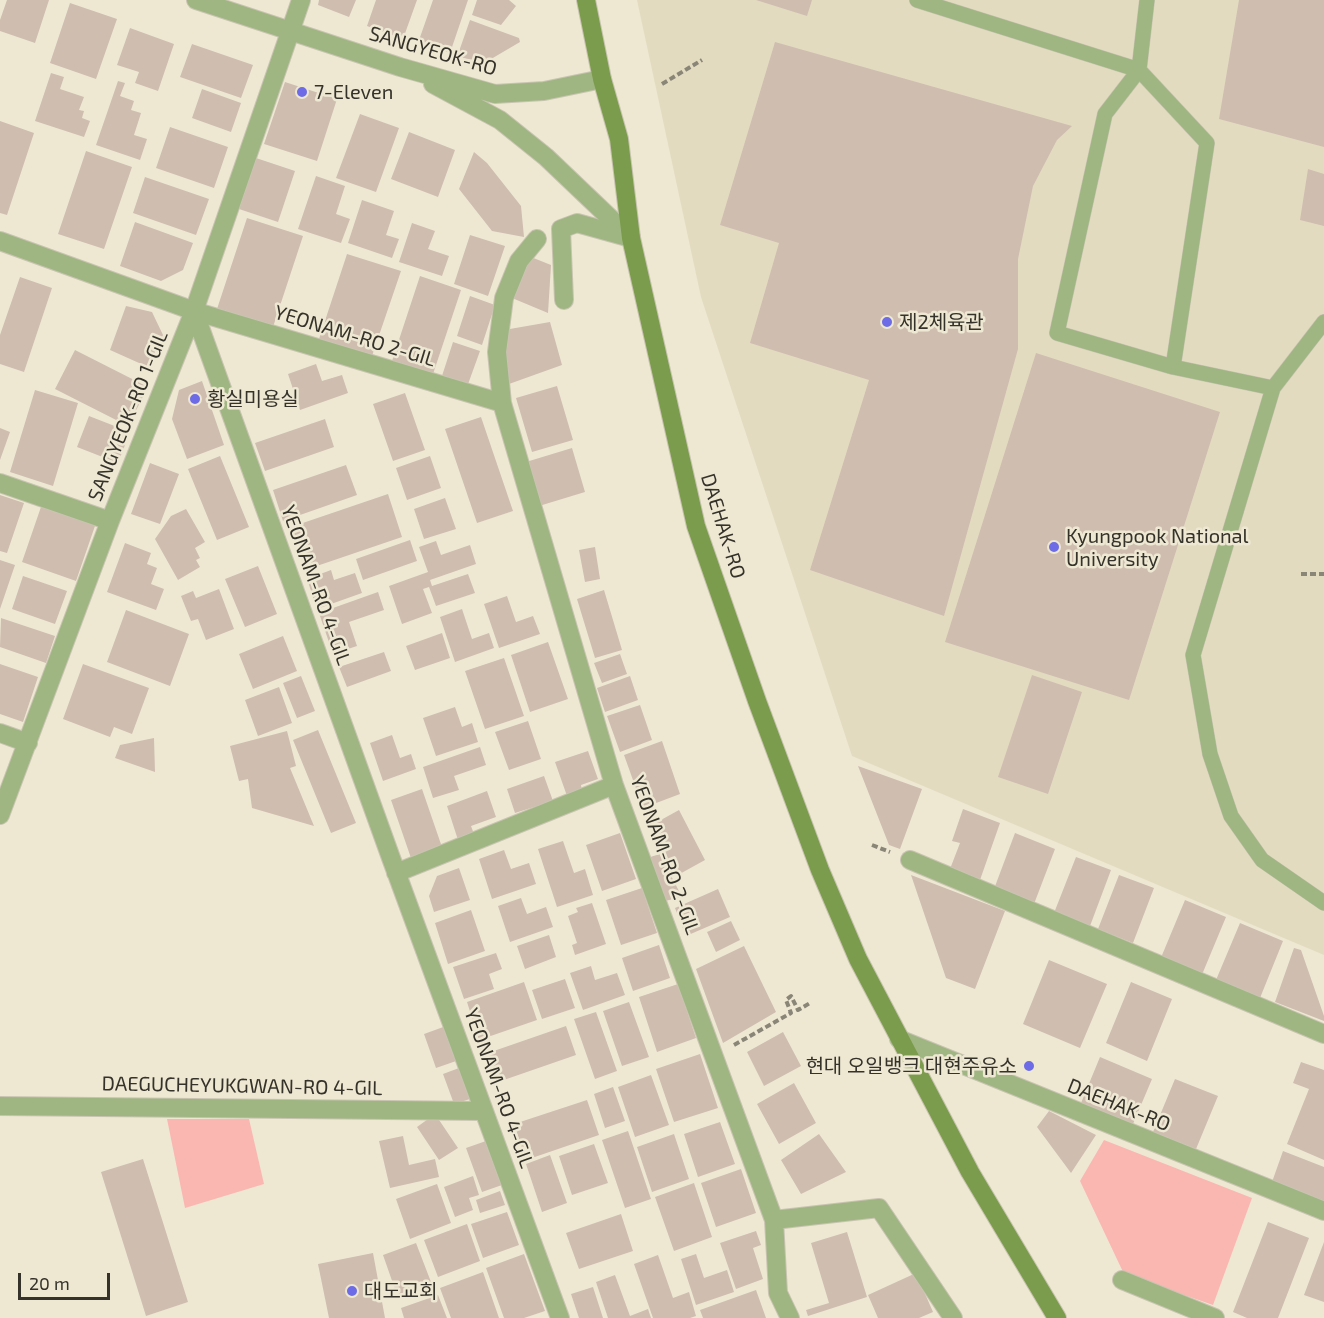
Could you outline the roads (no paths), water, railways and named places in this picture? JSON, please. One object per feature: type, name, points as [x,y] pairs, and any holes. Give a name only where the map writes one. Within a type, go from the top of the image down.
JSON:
[{"type":"main road","name":"DAEHAK-RO","points":[[586,0],[602,79],[619,139],[631,238],[696,526],[820,870],[858,959],[970,1172],[1058,1318]]},
{"type":"street","name":"SANGYEOK-RO","points":[[196,0],[400,67],[495,94],[544,91],[602,79]]},
{"type":"street","points":[[289,31],[301,0]]},
{"type":"street","name":"SANGYEOK-RO 1-GIL","points":[[0,815],[110,521],[194,311],[289,31]]},
{"type":"street","points":[[400,67],[500,120],[546,158],[631,238]]},
{"type":"street","points":[[564,300],[561,229],[577,223],[631,238]]},
{"type":"street","name":"YEONAM-RO 2-GIL","points":[[537,239],[519,261],[504,298],[497,352],[502,403],[614,785],[774,1220],[778,1293],[790,1318]]},
{"type":"street","name":"YEONAM-RO 2-GIL","points":[[0,241],[194,311],[502,403]]},
{"type":"street","name":"YEONAM-RO 4-GIL","points":[[194,311],[396,873],[560,1318]]},
{"type":"street","points":[[0,483],[110,521]]},
{"type":"street","points":[[0,733],[28,743]]},
{"type":"street","points":[[396,873],[614,785]]},
{"type":"street","points":[[910,860],[1324,1034]]},
{"type":"street","name":"DAEHAK-RO","points":[[899,1039],[1324,1211]]},
{"type":"street","name":"DAEGUCHEYUKGWAN-RO 4-GIL","points":[[0,1106],[484,1111]]},
{"type":"street","points":[[774,1220],[879,1208],[953,1318]]},
{"type":"street","points":[[1122,1280],[1215,1318]]},
{"type":"lane","points":[[917,0],[1139,70],[1207,143],[1173,367]]},
{"type":"lane","points":[[1147,0],[1139,70],[1105,114],[1057,333],[1173,367],[1273,388]]},
{"type":"lane","points":[[1324,322],[1273,388],[1193,655],[1210,754],[1232,816],[1262,860],[1324,903]]},
{"type":"place","name":"7-Eleven","points":[[302,92]]},
{"type":"place","name":"제2체육관","points":[[887,322]]},
{"type":"place","name":"황실미용실","points":[[195,399]]},
{"type":"place","name":"Kyungpook National University","points":[[1054,547]]},
{"type":"place","name":"현대 오일뱅크 대현주유소","points":[[1029,1066]]},
{"type":"place","name":"대도교회","points":[[352,1291]]}]
